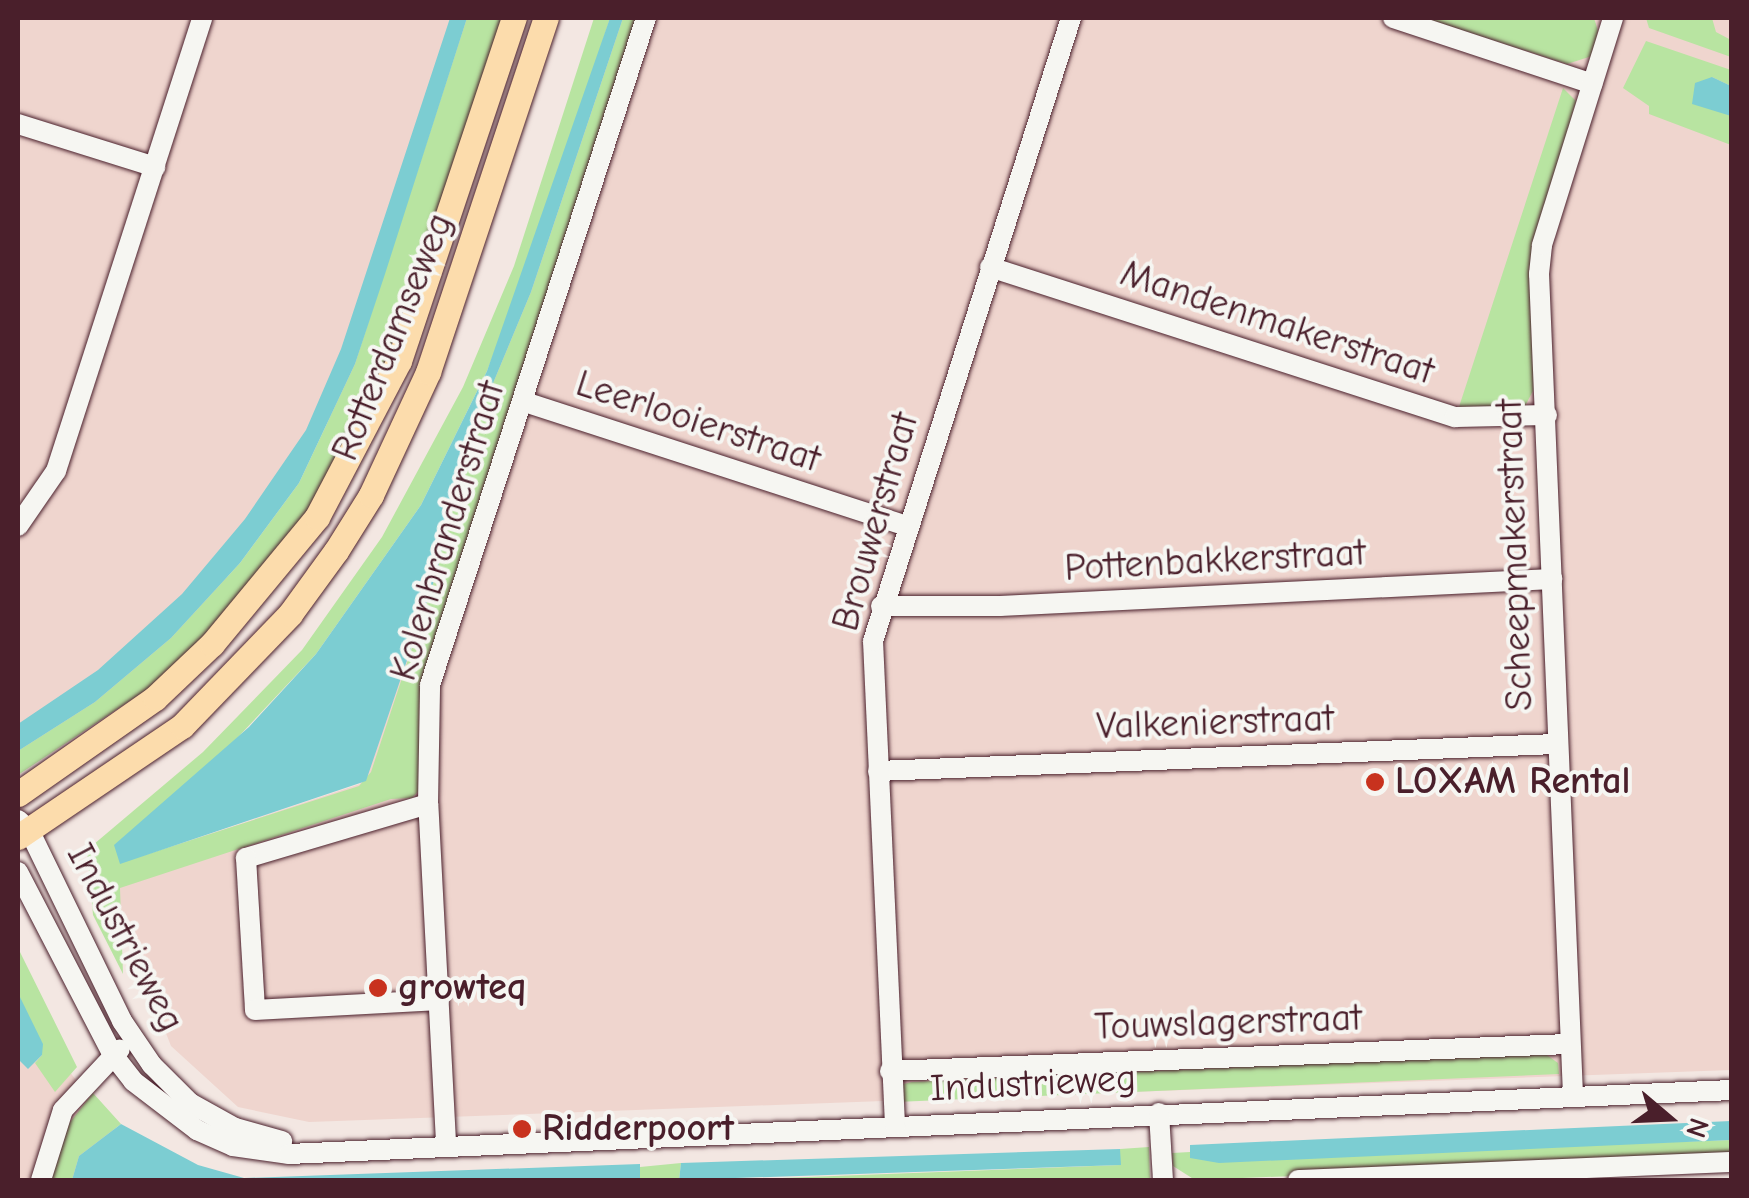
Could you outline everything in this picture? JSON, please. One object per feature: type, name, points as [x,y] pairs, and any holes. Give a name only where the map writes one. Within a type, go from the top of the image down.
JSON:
[{"type":"main road","name":"Rotterdamseweg","points":[[18,794],[155,698],[212,644],[326,503],[398,361],[514,18]]},
{"type":"main road","name":"Rotterdamseweg","points":[[21,829],[182,726],[290,614],[336,552],[371,496],[428,372],[546,18]]},
{"type":"street","points":[[18,526],[56,471],[202,18]]},
{"type":"street","name":"Kolenbranderstraat","points":[[446,1142],[428,804],[430,686],[646,18]]},
{"type":"street","name":"Brouwerstraat","points":[[895,1125],[873,642],[881,606],[1071,18]]},
{"type":"street","points":[[1393,18],[1592,84]]},
{"type":"street","name":"Scheepmakerstraat","points":[[1573,1096],[1555,744],[1542,245],[1611,19]]},
{"type":"street","points":[[18,124],[154,167]]},
{"type":"street","name":"Mandenmakerstraat","points":[[990,268],[1455,417],[1546,415]]},
{"type":"street","name":"Leerlooierstraat","points":[[524,402],[907,526]]},
{"type":"street","name":"Pottenbakkerstraat","points":[[881,606],[1000,606],[1552,579]]},
{"type":"street","name":"Valkenierstraat","points":[[878,771],[1555,744]]},
{"type":"street","points":[[428,804],[246,858],[255,1010],[439,1000]]},
{"type":"street","name":"Industrieweg","points":[[21,829],[134,1039],[190,1103],[235,1128],[338,1147]]},
{"type":"street","name":"Industrieweg","points":[[18,872],[112,1054],[163,1110],[233,1146],[290,1154],[338,1147],[446,1142],[1732,1090]]},
{"type":"street","points":[[41,1180],[63,1110],[112,1054],[134,1039]]},
{"type":"street","name":"Touwslagerstraat","points":[[890,1071],[1569,1044]]},
{"type":"street","points":[[1159,1113],[1163,1180]]},
{"type":"street","points":[[1298,1180],[1732,1162]]},
{"type":"shaded area","points":[[18,18],[491,18],[383,337],[184,643],[18,763]]},
{"type":"shaded area","points":[[596,18],[1731,18],[1731,1070],[309,1122],[238,1107],[171,1046],[102,870],[360,784]]},
{"type":"shaded area","points":[[18,1003],[151,1180],[18,1180]]},
{"type":"green space","points":[[467,18],[502,18],[377,389],[295,531],[170,674],[18,775],[18,751],[95,702],[171,638],[240,563],[299,483],[355,364]]},
{"type":"green space","points":[[594,18],[610,18],[542,229],[487,371],[421,505],[316,654],[120,863],[359,786],[371,772],[437,572],[459,465],[531,292],[623,18],[637,18],[427,670],[423,786],[412,798],[391,799],[120,888],[123,974],[93,915],[87,850],[203,752],[302,650],[382,537],[463,387],[514,266]]},
{"type":"green space","points":[[1425,18],[1594,18],[1598,31],[1592,56],[1567,64]]},
{"type":"green space","points":[[1646,18],[1712,18],[1716,32],[1731,40],[1731,57],[1649,28]]},
{"type":"green space","points":[[1646,41],[1731,70],[1731,86],[1712,77],[1714,109],[1731,116],[1731,145],[1649,114],[1649,106],[1623,88]]},
{"type":"green space","points":[[1563,88],[1576,101],[1529,268],[1534,389],[1524,408],[1458,410]]},
{"type":"green space","points":[[18,948],[77,1067],[55,1092],[35,1063],[42,1055],[18,993]]},
{"type":"green space","points":[[1544,1053],[1558,1063],[1559,1074],[896,1102],[895,1086],[912,1082]]},
{"type":"green space","points":[[93,1093],[121,1124],[79,1156],[72,1180],[48,1180],[56,1140]]},
{"type":"green space","points":[[1732,1140],[1731,1158],[1195,1180],[1173,1166],[1172,1153],[1190,1152],[1190,1158]]},
{"type":"green space","points":[[1149,1147],[1150,1180],[726,1180],[1120,1165],[1120,1149]]},
{"type":"green space","points":[[681,1163],[679,1180],[640,1180],[640,1167]]},
{"type":"water","points":[[450,18],[467,18],[385,274],[355,364],[299,483],[240,563],[171,638],[95,702],[18,751],[18,724],[98,670],[182,594],[245,519],[306,430],[341,349]]},
{"type":"water","points":[[610,18],[623,18],[531,292],[459,465],[437,572],[366,781],[120,864],[114,845],[249,727],[316,654],[421,505],[487,371]]},
{"type":"water","points":[[1712,77],[1731,86],[1731,116],[1692,104],[1695,83]]},
{"type":"water","points":[[18,993],[43,1044],[42,1055],[28,1069],[18,1059]]},
{"type":"water","points":[[1731,1121],[1731,1140],[1219,1163],[1190,1158],[1190,1145]]},
{"type":"water","points":[[121,1124],[198,1165],[244,1178],[640,1164],[640,1180],[72,1180],[79,1156]]},
{"type":"water","points":[[1120,1149],[1121,1165],[679,1180],[681,1163]]},
{"type":"place","name":"LOXAM Rental","points":[[1375,782]]},
{"type":"place","name":"growteq","points":[[378,988]]},
{"type":"place","name":"Ridderpoort","points":[[522,1129]]}]
